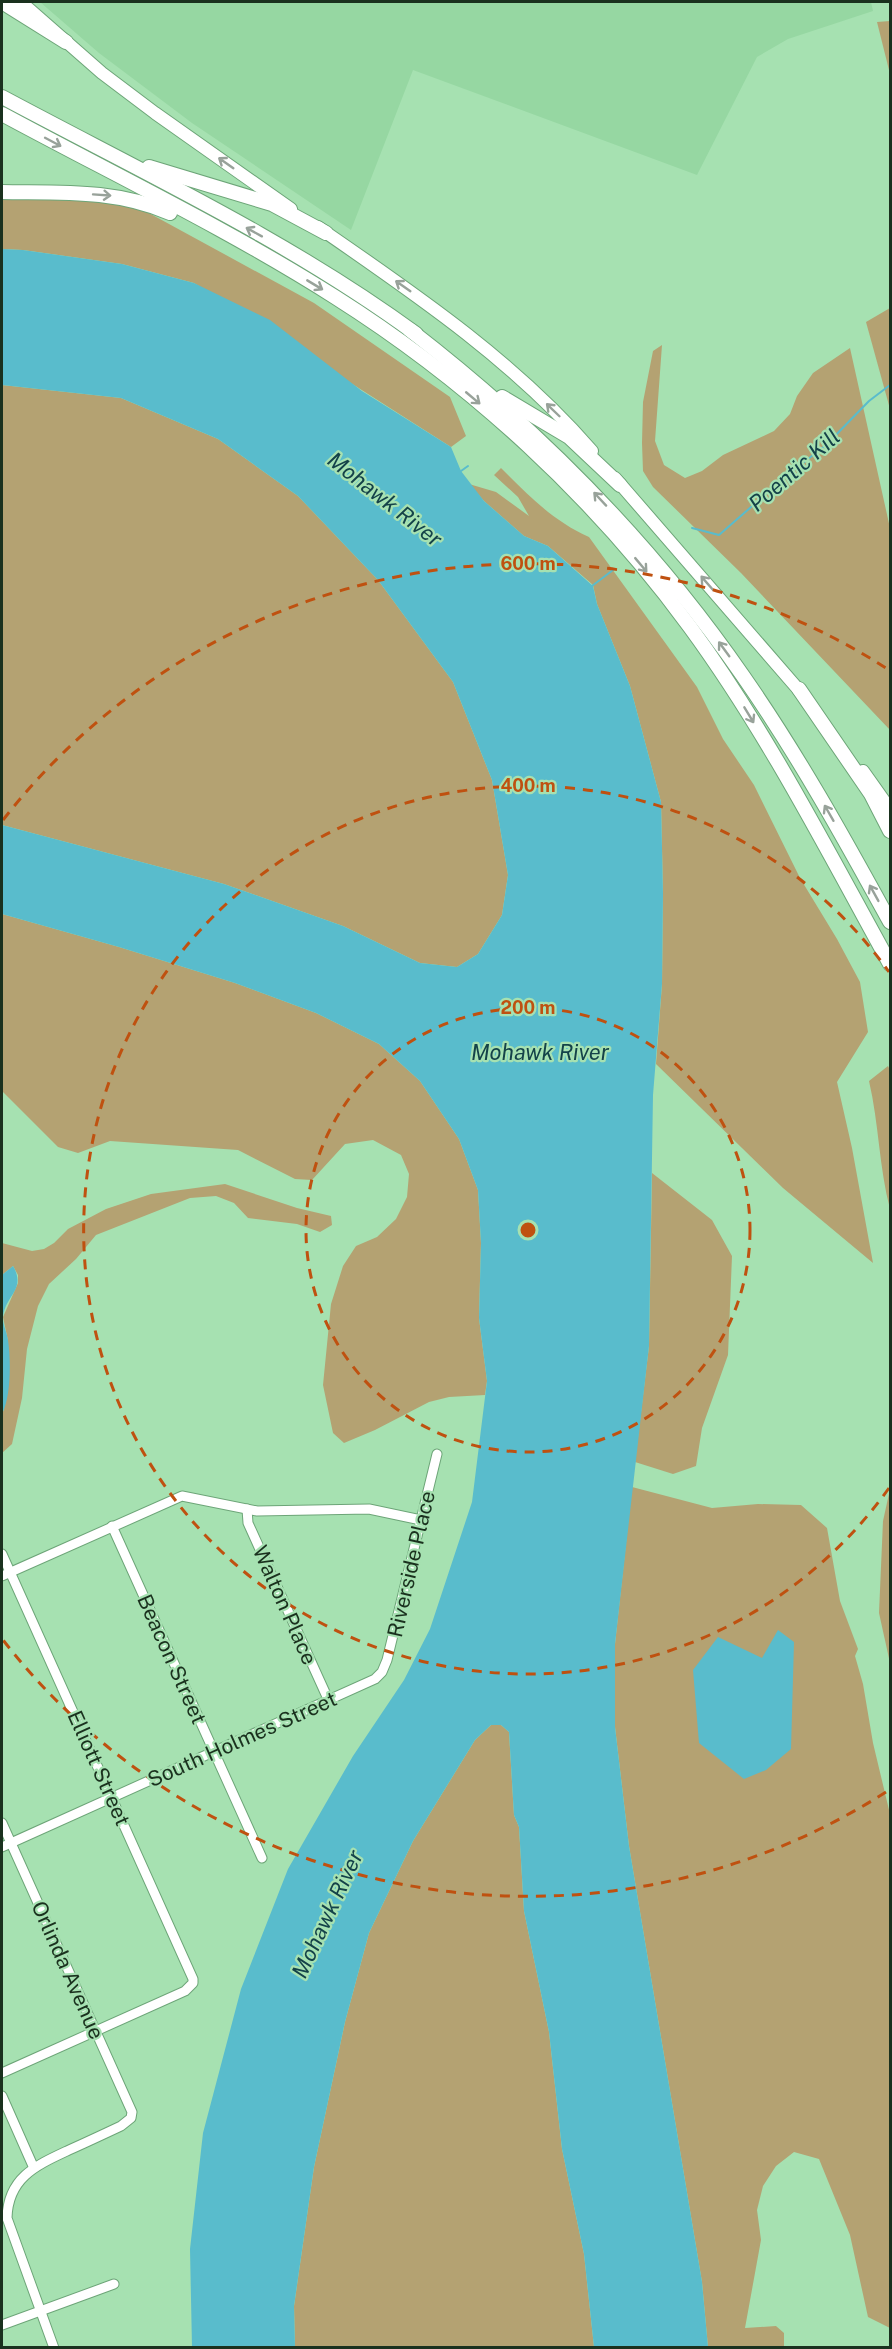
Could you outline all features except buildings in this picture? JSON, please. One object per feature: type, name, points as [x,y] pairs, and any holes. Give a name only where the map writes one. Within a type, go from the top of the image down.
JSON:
[{"type":"highway","points":[[2,2],[66,42]]},
{"type":"highway","points":[[2,97],[272,242],[343,284],[502,396],[569,437],[620,484]]},
{"type":"highway","points":[[2,114],[264,255],[352,308],[434,367],[527,446],[613,532],[670,601],[729,683],[891,964]]},
{"type":"highway","points":[[40,118],[165,173],[272,204],[326,233]]},
{"type":"highway","points":[[2,192],[102,195],[130,199],[157,207],[264,255]]},
{"type":"highway","points":[[410,330],[506,408],[566,464],[669,577],[742,674],[781,733],[891,922]]},
{"type":"highway","points":[[799,689],[871,794],[891,831]]},
{"type":"highway","points":[[850,891],[891,976]]},
{"type":"main road","points":[[21,2],[102,73],[169,124],[423,300],[486,350],[567,424],[799,689],[891,808]]},
{"type":"street","name":"Riverside Place","points":[[382,1672],[394,1635],[437,1454]]},
{"type":"street","points":[[5,1574],[182,1496],[247,1509],[276,1512],[369,1509],[421,1520]]},
{"type":"street","name":"Walton Place","points":[[247,1509],[248,1523],[328,1700]]},
{"type":"street","name":"Beacon Street","points":[[112,1526],[262,1858]]},
{"type":"street","name":"Elliott Street","points":[[2,1554],[5,1574],[112,1797],[192,1974],[193,1983],[185,1990],[96,2030]]},
{"type":"street","name":"South Holmes Street","points":[[6,1845],[375,1679],[382,1672]]},
{"type":"street","name":"Orlinda Avenue","points":[[2,1823],[6,1845],[96,2030],[130,2108],[131,2118],[121,2126],[33,2166]]},
{"type":"street","points":[[2,2073],[96,2030]]},
{"type":"street","points":[[2,2096],[33,2166],[12,2191],[7,2205],[7,2218],[54,2348]]},
{"type":"street","points":[[2,2325],[114,2284]]},
{"type":"shaded area","points":[[40,2],[871,2],[873,11],[788,39],[757,57],[697,175],[413,70],[351,230],[192,123],[99,53]]},
{"type":"shaded area","points":[[890,21],[890,74],[877,22]]},
{"type":"shaded area","points":[[2,199],[106,201],[147,212],[314,303],[450,397],[466,436],[451,447],[194,283],[122,264],[2,249]]},
{"type":"shaded area","points":[[890,308],[890,409],[866,322]]},
{"type":"shaded area","points":[[662,345],[655,441],[664,465],[685,478],[702,471],[723,455],[774,431],[790,414],[797,396],[813,373],[850,348],[890,528],[890,730],[741,573],[653,487],[643,471],[643,402],[653,351]]},
{"type":"shaded area","points":[[2,385],[121,398],[218,439],[298,496],[378,580],[453,682],[492,780],[508,875],[502,915],[478,954],[457,967],[420,963],[343,926],[224,884],[2,825]]},
{"type":"shaded area","points":[[501,468],[553,516],[589,537],[697,687],[723,739],[754,785],[800,878],[860,982],[868,1032],[837,1082],[852,1148],[873,1263],[783,1188],[656,1064],[662,984],[661,802],[630,686],[597,604],[593,585],[548,546],[524,536],[484,501],[469,484],[496,492],[529,516],[518,497],[494,475]]},
{"type":"shaded area","points":[[2,914],[235,983],[316,1013],[379,1044],[420,1081],[459,1139],[478,1190],[481,1243],[479,1318],[487,1381],[485,1395],[449,1397],[429,1402],[344,1443],[333,1433],[323,1385],[331,1304],[343,1266],[356,1246],[377,1237],[396,1219],[407,1197],[409,1174],[401,1155],[373,1140],[345,1144],[312,1180],[295,1179],[238,1150],[110,1141],[78,1153],[58,1147],[2,1091]]},
{"type":"shaded area","points":[[888,1066],[890,1070],[890,1209],[869,1081]]},
{"type":"shaded area","points":[[652,1173],[712,1220],[732,1256],[728,1355],[702,1428],[696,1466],[673,1474],[635,1462],[649,1346]]},
{"type":"shaded area","points":[[225,1184],[297,1208],[331,1216],[332,1225],[320,1232],[297,1224],[248,1218],[234,1203],[216,1196],[190,1198],[96,1235],[76,1259],[49,1284],[38,1306],[27,1349],[22,1398],[12,1444],[2,1453],[2,1414],[8,1341],[3,1317],[18,1283],[18,1275],[13,1266],[2,1275],[2,1243],[32,1251],[44,1249],[68,1229],[106,1209],[151,1194]]},
{"type":"shaded area","points":[[632,1487],[712,1508],[758,1504],[801,1505],[827,1528],[840,1601],[858,1649],[855,1656],[890,1814],[890,2328],[868,2317],[850,2235],[819,2159],[794,2152],[776,2166],[763,2186],[757,2210],[761,2240],[745,2328],[776,2326],[784,2333],[784,2346],[783,2348],[708,2347],[702,2282],[629,1846],[615,1727],[615,1644]]},
{"type":"shaded area","points":[[890,1489],[890,1663],[879,1613],[883,1521]]},
{"type":"shaded area","points":[[491,1725],[501,1725],[509,1732],[514,1815],[519,1827],[524,1911],[549,2032],[562,2149],[584,2254],[594,2347],[295,2348],[294,2306],[314,2167],[345,2022],[369,1933],[413,1841],[475,1740]]},
{"type":"water","name":"Mohawk River","points":[[2,249],[122,264],[194,283],[270,320],[362,391],[451,447],[461,471],[484,501],[524,536],[548,546],[593,586],[597,604],[630,686],[661,802],[662,984],[653,1095],[649,1346],[615,1644],[615,1727],[629,1846],[702,2282],[708,2347],[594,2347],[584,2254],[562,2149],[549,2032],[524,1911],[519,1827],[514,1815],[509,1732],[501,1725],[491,1725],[475,1740],[413,1841],[369,1933],[345,2022],[314,2167],[294,2306],[295,2347],[192,2347],[190,2249],[203,2133],[241,1989],[288,1869],[353,1756],[404,1680],[430,1629],[472,1502],[487,1381],[479,1318],[481,1243],[478,1190],[459,1139],[420,1081],[379,1044],[316,1013],[235,983],[2,914],[2,825],[224,884],[343,926],[420,963],[457,967],[478,954],[502,915],[508,875],[492,780],[453,682],[378,580],[298,496],[218,439],[121,398],[2,385]]},
{"type":"water","points":[[13,1266],[17,1274],[16,1287],[4,1310],[3,1318],[8,1340],[10,1368],[9,1388],[2,1414],[2,1275]]},
{"type":"water","points":[[778,1630],[794,1642],[791,1749],[766,1770],[744,1779],[699,1743],[693,1670],[718,1637],[762,1658]]},
{"type":"waterway","name":"Poentic Kill","points":[[692,528],[719,535],[826,445],[869,401],[890,385]]},
{"type":"waterway","points":[[461,471],[468,466]]},
{"type":"waterway","name":"Poentic Kill","points":[[592,586],[613,570]]}]
